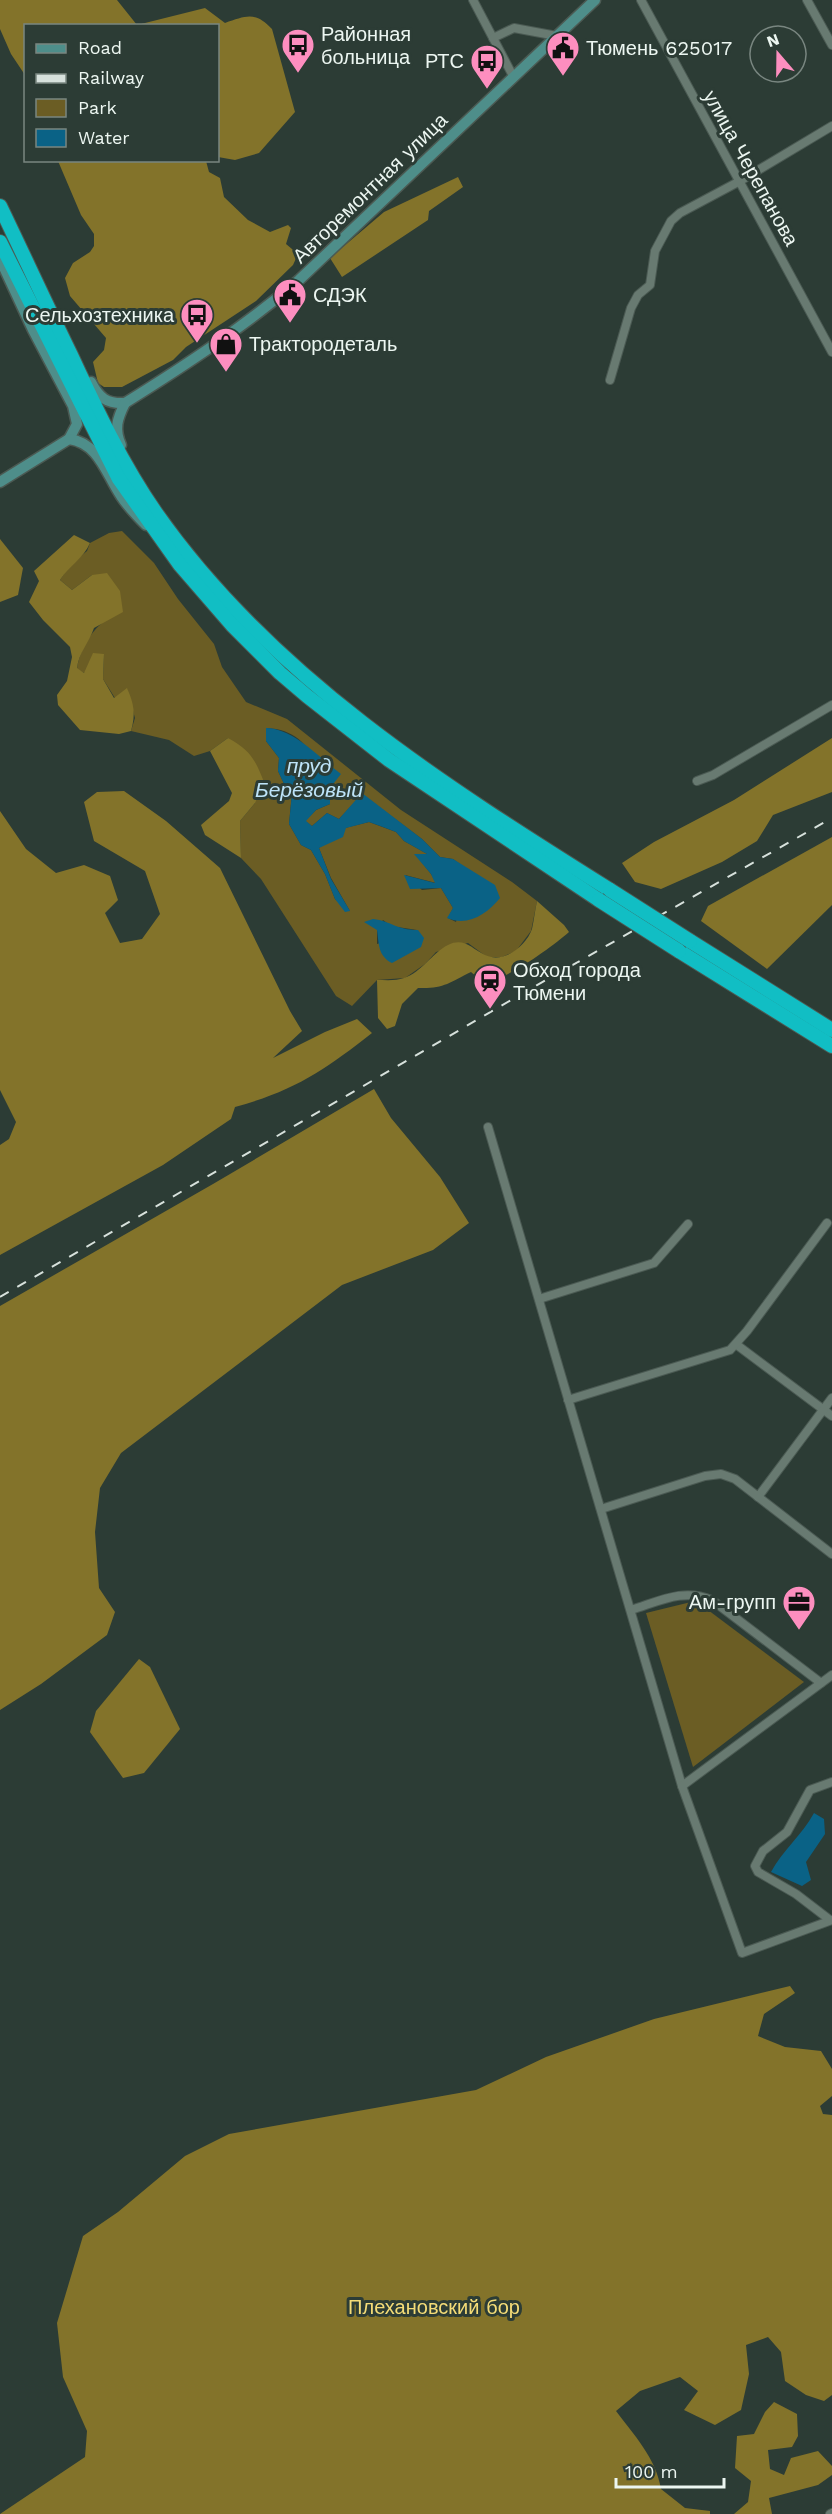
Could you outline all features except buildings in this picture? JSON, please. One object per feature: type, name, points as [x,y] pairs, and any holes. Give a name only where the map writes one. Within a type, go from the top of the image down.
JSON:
[{"type":"highway","points":[[0,206],[90,396],[155,511],[191,558],[277,652],[316,686],[408,757],[523,836],[832,1030]]},
{"type":"highway","points":[[0,242],[119,479],[160,538],[232,625],[280,673],[417,780],[599,900],[832,1046]]},
{"type":"street","points":[[473,0],[513,76]]},
{"type":"street","name":"Авторемонтная улица","points":[[125,404],[188,364],[264,310],[316,264],[595,0]]},
{"type":"street","name":"улица Черепанова","points":[[641,0],[832,352]]},
{"type":"street","points":[[807,0],[832,45]]},
{"type":"street","points":[[493,38],[514,28],[557,36]]},
{"type":"street","points":[[609,380],[631,308],[638,295],[650,285],[656,251],[672,221],[680,213],[740,181],[832,126]]},
{"type":"street","points":[[0,259],[73,406],[77,424],[69,439],[0,482]]},
{"type":"street","points":[[44,299],[64,329],[96,393],[108,402],[125,404],[116,422],[119,442],[155,511]]},
{"type":"street","points":[[69,439],[80,440],[94,450],[121,495],[136,515],[160,538]]},
{"type":"street","points":[[697,781],[713,775],[832,705]]},
{"type":"street","points":[[488,1127],[682,1786],[742,1953],[831,1920]]},
{"type":"street","points":[[568,1400],[715,1355],[737,1345],[827,1222]]},
{"type":"street","points":[[539,1299],[654,1263],[688,1224]]},
{"type":"street","points":[[737,1345],[832,1416]]},
{"type":"street","points":[[758,1497],[832,1398]]},
{"type":"street","points":[[600,1509],[705,1476],[720,1474],[735,1479],[832,1554]]},
{"type":"street","points":[[631,1610],[682,1594],[696,1593],[712,1600],[821,1683]]},
{"type":"street","points":[[682,1786],[832,1675]]},
{"type":"street","points":[[831,1920],[796,1894],[758,1872],[755,1866],[763,1851],[787,1832],[810,1790],[832,1782]]},
{"type":"green space","points":[[0,0],[117,0],[136,24],[24,24],[24,74],[11,54],[0,29]]},
{"type":"green space","points":[[205,8],[225,23],[245,17],[255,17],[272,29],[295,112],[259,153],[235,160],[219,157],[219,24],[141,24]]},
{"type":"green space","points":[[58,162],[206,162],[209,172],[220,178],[224,197],[248,220],[270,232],[288,225],[291,228],[286,244],[298,254],[293,265],[256,301],[186,347],[173,360],[122,387],[104,387],[98,383],[93,362],[104,350],[106,338],[70,296],[65,278],[73,263],[90,252],[94,246],[94,234],[81,215]]},
{"type":"green space","points":[[458,177],[463,187],[429,211],[428,220],[342,277],[330,258],[384,212]]},
{"type":"green space","points":[[122,531],[154,563],[178,599],[214,644],[222,667],[246,702],[287,719],[401,810],[512,882],[537,901],[531,931],[516,951],[502,957],[487,957],[468,943],[436,952],[425,964],[405,978],[377,980],[352,1006],[336,996],[261,879],[241,858],[240,821],[255,803],[228,738],[210,751],[194,756],[169,740],[131,731],[135,718],[127,689],[115,698],[103,679],[104,654],[84,673],[77,669],[86,642],[105,621],[92,575],[72,590],[60,580],[69,566],[87,551],[90,543],[109,533]],"holes":[[[266,728],[281,730],[294,736],[311,753],[317,765],[330,804],[316,810],[305,821],[312,826],[327,813],[339,819],[362,794],[422,839],[440,857],[453,859],[469,871],[456,922],[448,918],[453,908],[441,888],[422,890],[405,875],[436,883],[415,854],[429,855],[404,841],[396,832],[369,822],[345,828],[319,848],[331,878],[350,911],[335,899],[325,874],[311,850],[301,845],[289,824],[292,793],[285,786],[278,771],[279,758],[266,741]],[[383,920],[391,926],[417,930],[377,944],[377,930]]]},
{"type":"green space","points":[[74,535],[90,543],[60,580],[72,590],[92,575],[107,573],[120,591],[123,612],[94,628],[77,668],[84,673],[93,653],[104,654],[103,679],[114,698],[127,688],[131,699],[134,714],[131,731],[119,734],[80,730],[58,705],[57,695],[67,681],[72,657],[70,647],[29,602],[39,581],[34,571]]},
{"type":"green space","points":[[0,539],[23,568],[18,595],[0,602]]},
{"type":"green space","points":[[228,738],[251,756],[264,782],[255,803],[240,821],[241,858],[205,835],[201,825],[229,801],[232,793],[210,751]]},
{"type":"green space","points":[[832,738],[832,792],[773,815],[757,841],[722,862],[661,889],[635,882],[622,863],[654,842],[734,800]]},
{"type":"green space","points":[[124,791],[166,821],[220,868],[302,1031],[273,1058],[357,1019],[372,1033],[308,1078],[275,1094],[235,1107],[231,1119],[163,1165],[0,1255],[0,1145],[9,1139],[16,1122],[0,1090],[0,811],[26,849],[56,873],[84,865],[110,876],[118,900],[105,913],[120,943],[142,939],[160,914],[145,871],[94,841],[84,802],[97,792]]},
{"type":"green space","points":[[832,837],[832,905],[767,969],[701,921],[708,906]]},
{"type":"green space","points":[[537,901],[569,932],[553,945],[521,967],[492,980],[478,977],[471,972],[440,986],[418,988],[402,1004],[395,1026],[387,1029],[378,1018],[377,980],[404,978],[422,967],[442,948],[459,942],[492,957],[507,955],[520,947],[529,935]]},
{"type":"green space","points":[[374,1089],[391,1118],[440,1177],[469,1223],[433,1250],[342,1285],[121,1453],[100,1488],[95,1532],[99,1588],[115,1612],[107,1635],[41,1684],[0,1710],[0,1306]]},
{"type":"green space","points":[[691,1602],[700,1604],[804,1682],[693,1767],[646,1613]]},
{"type":"green space","points":[[139,1659],[150,1667],[180,1729],[144,1773],[123,1778],[90,1732],[96,1711]]},
{"type":"green space","name":"Плехановский бор","points":[[790,1986],[795,1993],[764,2014],[758,2036],[785,2047],[821,2051],[832,2069],[832,2096],[820,2106],[823,2114],[832,2115],[832,2395],[824,2401],[806,2395],[785,2381],[781,2352],[768,2337],[746,2345],[749,2374],[741,2410],[715,2425],[684,2410],[698,2391],[680,2377],[640,2391],[616,2411],[649,2457],[661,2489],[685,2508],[710,2511],[710,2514],[0,2514],[85,2457],[87,2431],[63,2377],[57,2323],[83,2236],[118,2212],[185,2156],[229,2134],[476,2090],[546,2057],[654,2019]]},
{"type":"green space","points":[[774,2402],[797,2414],[798,2436],[792,2447],[768,2450],[770,2469],[784,2475],[791,2458],[818,2451],[832,2466],[832,2475],[818,2485],[769,2498],[772,2514],[734,2514],[748,2502],[751,2481],[735,2468],[737,2436],[754,2434],[765,2412]]},
{"type":"water","name":"пруд Берёзовый","points":[[266,728],[287,733],[306,745],[341,774],[330,788],[330,804],[316,810],[306,821],[312,826],[327,813],[339,819],[362,793],[422,839],[440,857],[453,859],[495,885],[500,898],[483,914],[470,920],[447,918],[453,908],[441,888],[410,889],[404,875],[435,883],[431,874],[414,854],[427,854],[404,841],[396,832],[369,822],[346,828],[343,837],[319,848],[331,879],[350,911],[345,912],[335,899],[325,874],[311,850],[301,845],[289,824],[292,793],[285,786],[278,771],[279,758],[266,741]]},
{"type":"water","points":[[373,919],[404,929],[418,930],[424,938],[421,947],[392,963],[382,953],[377,930],[364,922]]},
{"type":"water","points":[[814,1813],[824,1819],[825,1834],[806,1862],[811,1880],[802,1886],[771,1872]]},
{"type":"railway","points":[[0,1297],[525,992],[832,818]]},
{"type":"place","name":"Районная больница","points":[[298,74]]},
{"type":"place","name":"Тюмень 625017","points":[[563,77]]},
{"type":"place","name":"РТС","points":[[487,90]]},
{"type":"place","name":"СДЭК","points":[[290,324]]},
{"type":"place","name":"Сельхозтехника","points":[[197,344]]},
{"type":"place","name":"Трактородеталь","points":[[226,373]]},
{"type":"place","name":"Обход города Тюмени","points":[[490,1010]]},
{"type":"place","name":"Ам-групп","points":[[799,1631]]}]
